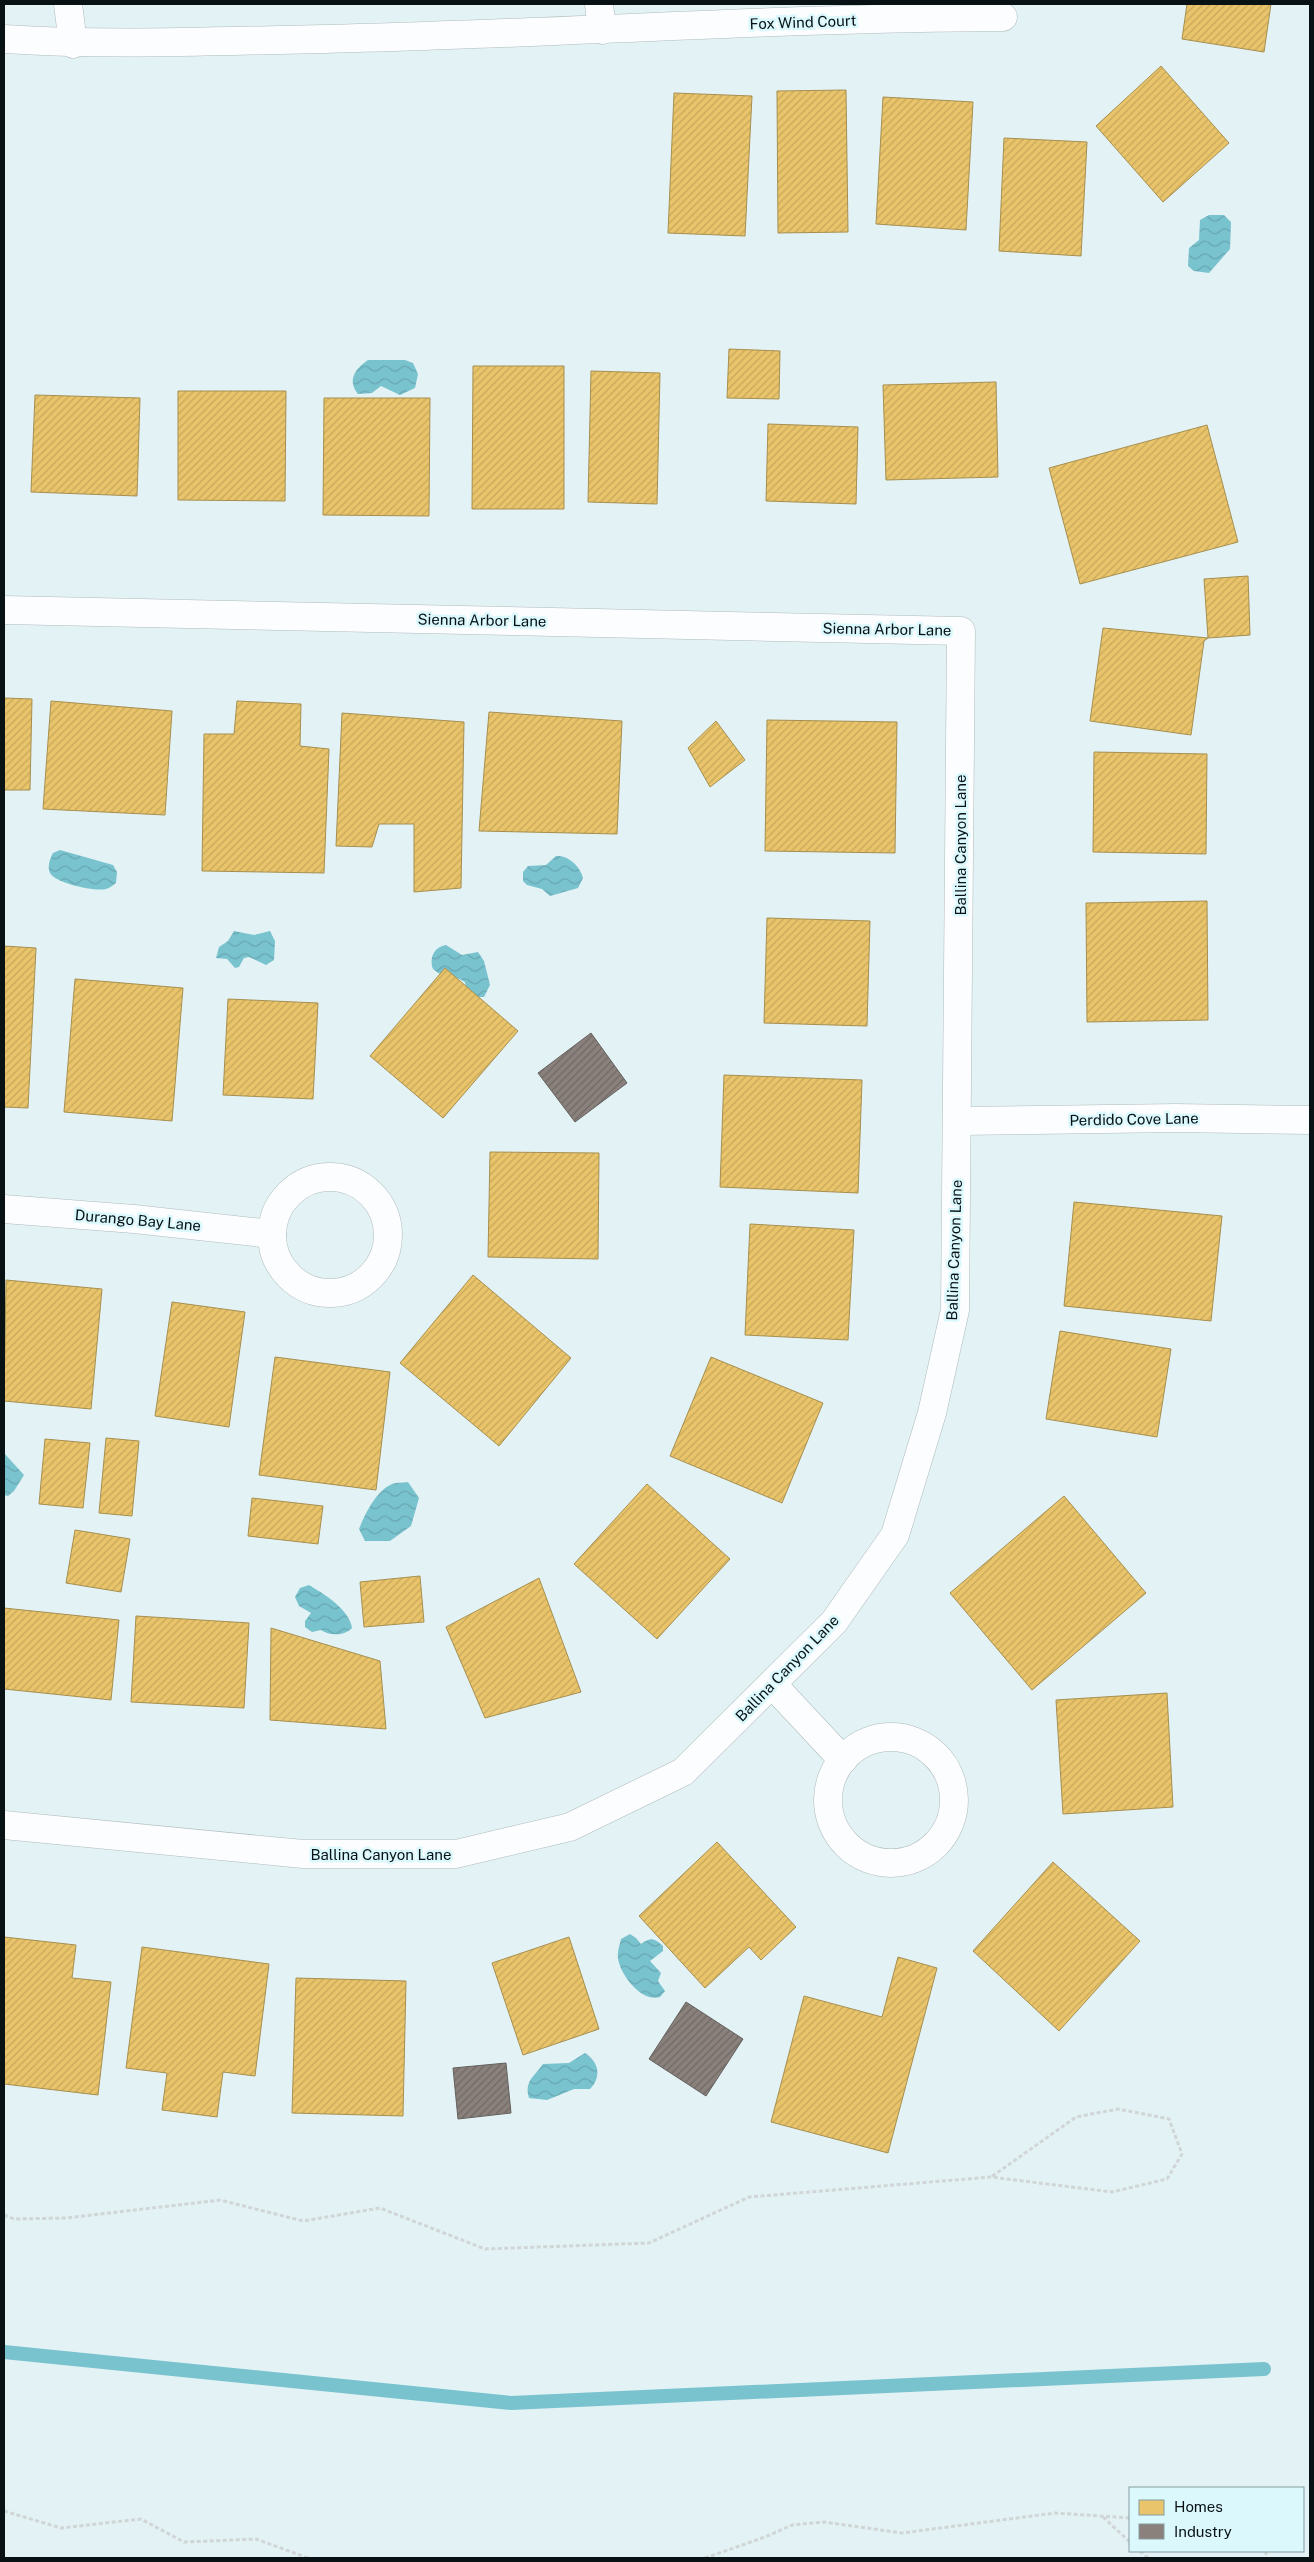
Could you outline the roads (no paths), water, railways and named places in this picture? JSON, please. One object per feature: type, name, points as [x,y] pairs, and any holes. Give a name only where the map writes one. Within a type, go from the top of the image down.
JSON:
[{"type":"street","points":[[68,4],[73,44]]},
{"type":"street","points":[[599,4],[602,30]]},
{"type":"street","name":"Fox Wind Court","points":[[4,39],[73,44],[370,39],[909,17],[1003,17]]},
{"type":"street","name":"Sienna Arbor Lane","points":[[4,610],[961,631]]},
{"type":"street","name":"Ballina Canyon Lane","points":[[4,1826],[304,1854],[456,1854],[570,1828],[682,1772],[773,1685],[834,1622],[895,1535],[932,1413],[955,1310],[961,631]]},
{"type":"street","name":"Perdido Cove Lane","points":[[958,1122],[1176,1118],[1310,1120]]},
{"type":"street","points":[[333,1176],[351,1181],[367,1191],[380,1205],[386,1222],[387,1241],[382,1259],[371,1275],[355,1287],[336,1292],[317,1292],[299,1284],[284,1271],[275,1254],[272,1234],[275,1216],[283,1199],[298,1186],[314,1179],[333,1176]]},
{"type":"street","name":"Durango Bay Lane","points":[[4,1209],[134,1219],[272,1234]]},
{"type":"street","points":[[773,1685],[843,1760]]},
{"type":"street","points":[[899,1737],[919,1743],[936,1755],[948,1773],[954,1793],[953,1814],[945,1833],[931,1849],[919,1856],[893,1864],[873,1861],[854,1852],[839,1837],[831,1819],[828,1798],[832,1778],[843,1760],[859,1746],[878,1738],[899,1737]]},
{"type":"water","points":[[1209,215],[1224,215],[1231,222],[1230,249],[1209,273],[1194,271],[1188,266],[1189,248],[1199,240],[1200,220]]},
{"type":"water","points":[[368,360],[405,360],[413,363],[418,374],[415,388],[400,395],[381,386],[372,393],[358,394],[353,384],[354,375],[359,367]]},
{"type":"water","points":[[60,850],[113,865],[117,872],[116,883],[101,890],[76,886],[53,877],[49,870],[49,863],[53,853]]},
{"type":"water","points":[[556,856],[569,859],[579,869],[583,878],[578,888],[550,896],[542,889],[527,885],[523,881],[523,872],[528,866],[546,865]]},
{"type":"water","points":[[234,931],[254,935],[270,931],[275,941],[274,960],[266,965],[249,957],[244,958],[239,967],[235,968],[227,959],[216,958],[219,947],[228,941]]},
{"type":"water","points":[[446,945],[462,955],[478,952],[484,961],[490,985],[484,997],[477,997],[466,989],[465,982],[457,978],[441,975],[433,969],[432,957],[438,948]]},
{"type":"water","points":[[4,1453],[24,1475],[14,1491],[8,1496],[4,1495]]},
{"type":"water","points":[[408,1482],[419,1498],[411,1526],[390,1541],[365,1541],[359,1529],[376,1497],[392,1484]]},
{"type":"water","points":[[309,1585],[341,1608],[350,1621],[352,1628],[349,1631],[337,1634],[321,1630],[312,1632],[305,1627],[305,1621],[311,1613],[299,1606],[295,1597],[300,1588]]},
{"type":"water","points":[[630,1934],[641,1944],[652,1939],[663,1946],[663,1951],[650,1961],[661,1973],[658,1981],[665,1991],[660,1997],[653,1998],[639,1992],[623,1972],[618,1958],[618,1951],[621,1939]]},
{"type":"water","points":[[585,2053],[596,2065],[597,2070],[596,2080],[590,2089],[574,2089],[547,2100],[529,2098],[529,2083],[543,2064],[569,2063]]},
{"type":"waterway","points":[[4,2352],[511,2403],[1264,2369]]}]
